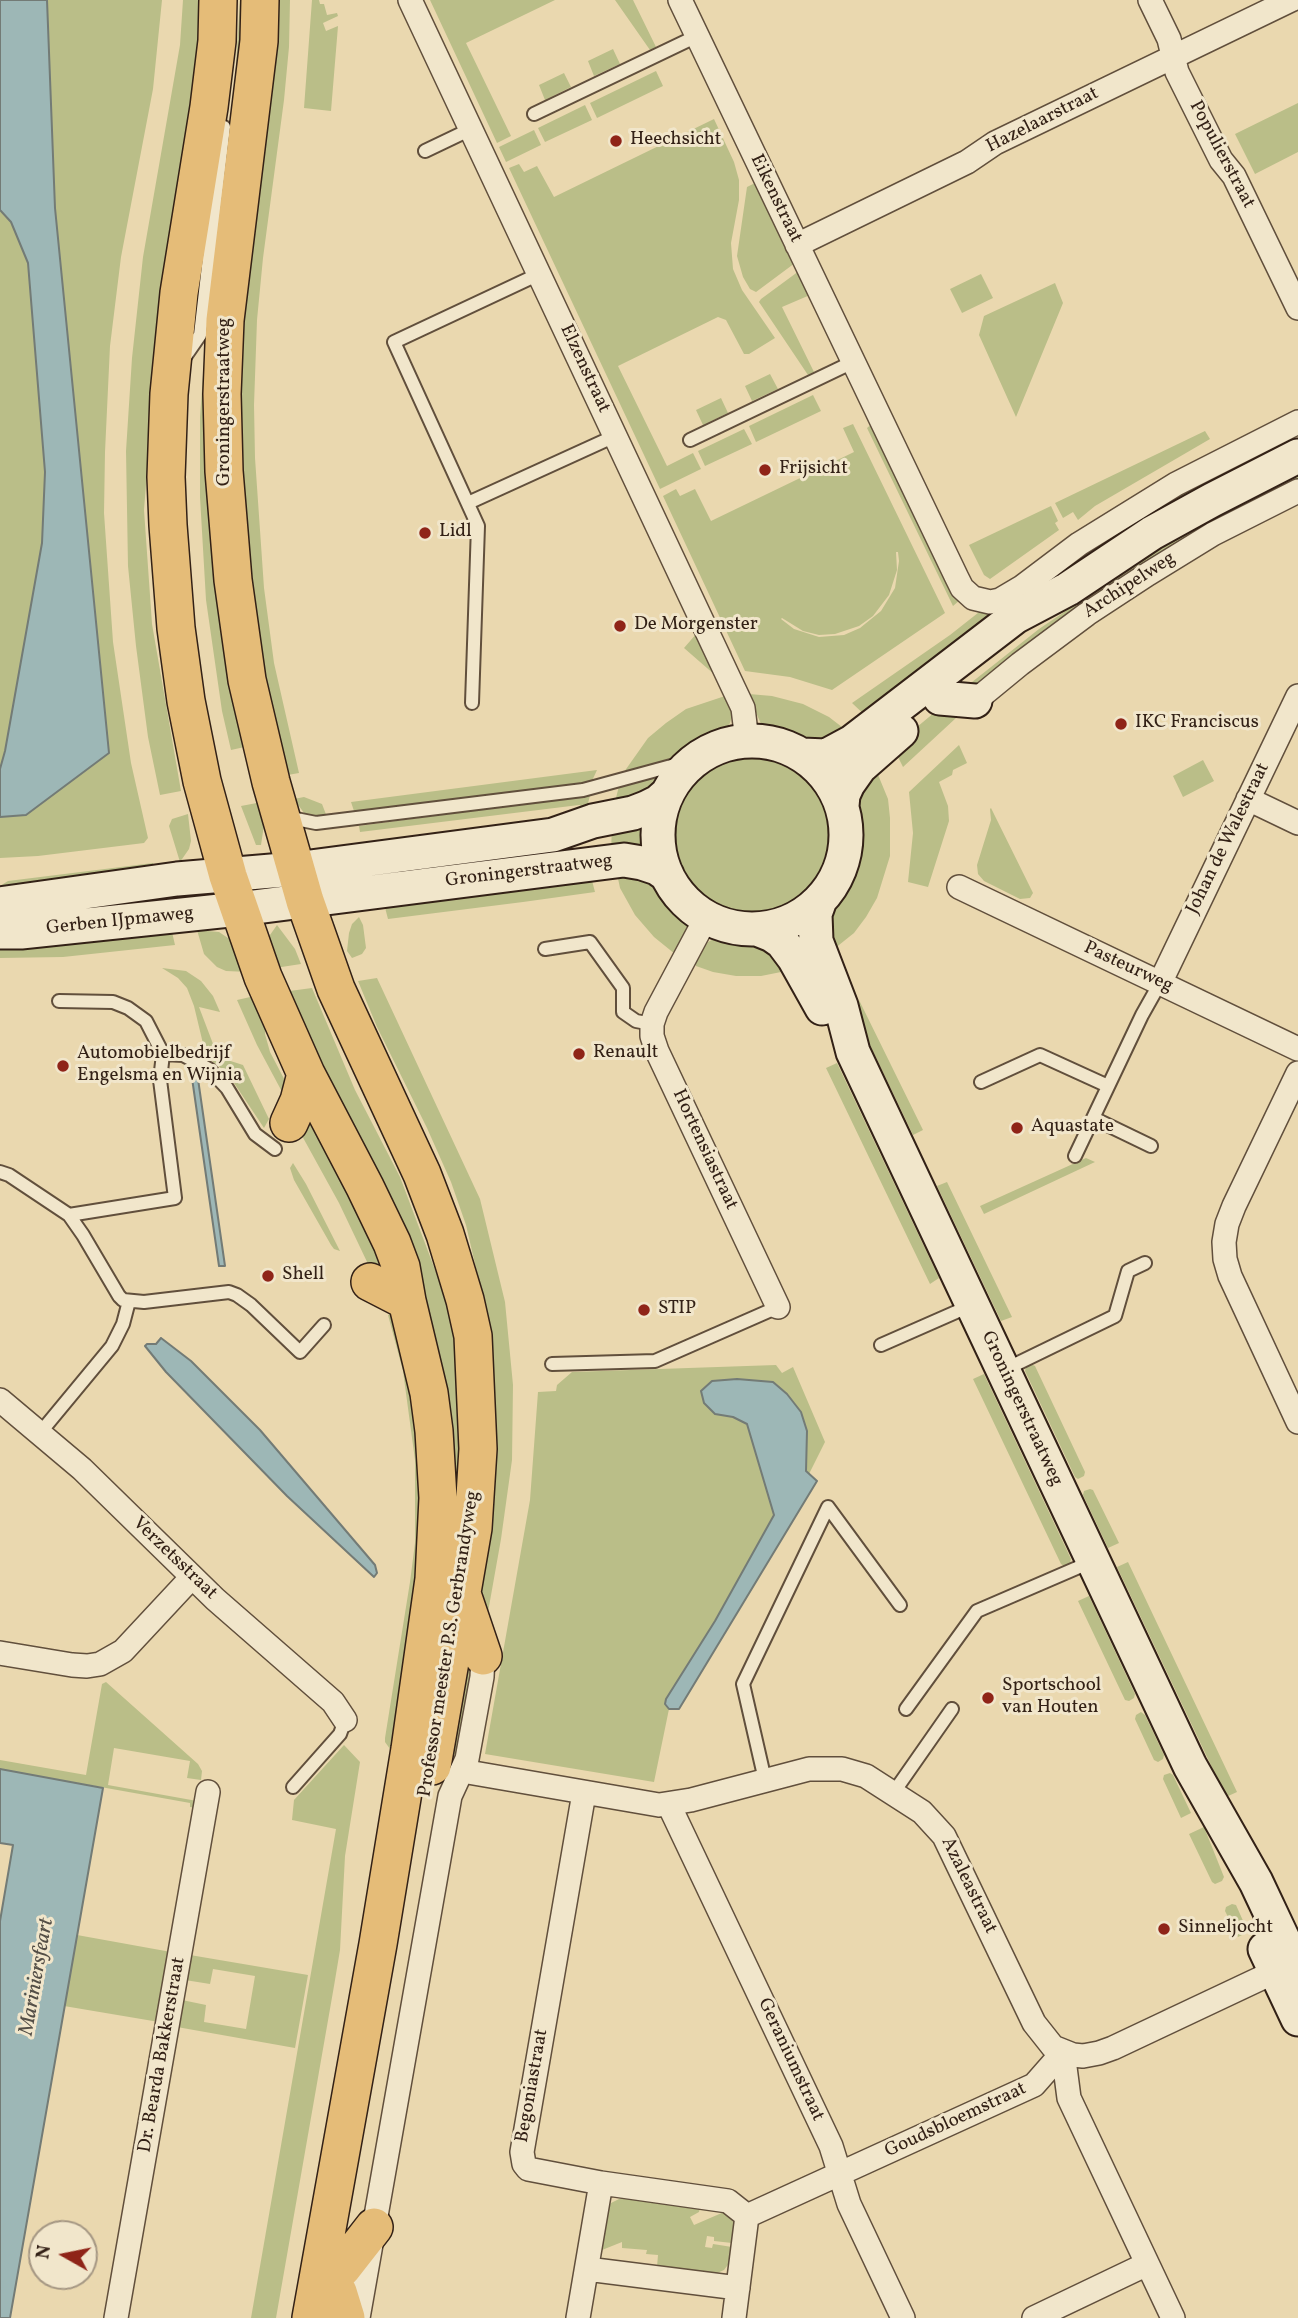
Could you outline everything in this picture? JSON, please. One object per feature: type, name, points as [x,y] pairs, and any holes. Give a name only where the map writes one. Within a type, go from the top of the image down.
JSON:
[{"type":"main road","points":[[218,0],[221,54],[209,107],[178,293],[170,379],[166,477],[176,628],[186,701],[202,781],[233,892],[300,885]]},
{"type":"main road","name":"Groningerstraatweg","points":[[260,0],[259,41],[225,320],[222,394],[224,471],[233,580],[247,680],[276,802],[300,885]]},
{"type":"main road","name":"Archipelweg","points":[[842,806],[848,784],[860,767],[1068,589],[1152,533],[1298,456]]},
{"type":"main road","name":"Archipelweg","points":[[802,755],[826,756],[852,742],[1019,602],[1068,589]]},
{"type":"main road","points":[[940,698],[975,701]]},
{"type":"main road","points":[[730,743],[775,743],[802,755],[815,764],[830,781],[842,806],[846,824],[846,847],[840,869],[830,889],[796,919],[774,927],[729,927],[706,918],[689,906],[674,889],[658,846],[658,823],[674,781],[697,758],[730,743]]},
{"type":"main road","name":"Groningerstraatweg","points":[[300,885],[553,835],[593,821],[646,808],[667,794]]},
{"type":"main road","name":"Groningerstraatweg","points":[[300,885],[624,860],[657,868],[667,876]]},
{"type":"main road","name":"Gerben IJpmaweg","points":[[0,904],[177,879],[233,892]]},
{"type":"main road","name":"Professor meester P.S. Gerbrandyweg","points":[[300,885],[335,989],[422,1174],[445,1234],[466,1300],[476,1369],[478,1449],[473,1528],[343,2303]]},
{"type":"main road","name":"Gerben IJpmaweg","points":[[0,932],[22,932],[233,892]]},
{"type":"main road","name":"Professor meester P.S. Gerbrandyweg","points":[[233,892],[263,977],[306,1074],[342,1141],[401,1267],[422,1360],[434,1431],[438,1498],[433,1580],[410,1749],[379,1944],[311,2318]]},
{"type":"main road","name":"Groningerstraatweg","points":[[820,900],[816,914],[816,941],[841,1006],[853,1052],[1190,1766],[1256,1882],[1285,1951],[1298,2019]]},
{"type":"main road","name":"Groningerstraatweg","points":[[757,929],[782,942],[825,1014],[853,1052]]},
{"type":"main road","points":[[282,1136],[299,1101],[306,1074]]},
{"type":"main road","points":[[370,1282],[407,1301]]},
{"type":"main road","points":[[462,1594],[483,1656]]},
{"type":"main road","points":[[343,2303],[374,2227]]},
{"type":"street","name":"Elzenstraat","points":[[410,0],[743,708],[747,741]]},
{"type":"street","name":"Eikenstraat","points":[[680,0],[962,588],[982,601]]},
{"type":"street","name":"Populierstraat","points":[[1150,0],[1169,39],[1177,72],[1221,160],[1234,176],[1298,308]]},
{"type":"street","name":"Hazelaarstraat","points":[[797,245],[967,162],[991,145],[1291,0]]},
{"type":"street","name":"Archipelweg","points":[[982,601],[1019,602],[1079,544],[1176,484],[1298,422]]},
{"type":"street","name":"Archipelweg","points":[[975,701],[1087,614],[1148,574],[1213,534],[1298,491]]},
{"type":"street","name":"Johan de Walestraat","points":[[1160,983],[1298,696]]},
{"type":"street","points":[[1248,799],[1298,823]]},
{"type":"street","name":"Pasteurweg","points":[[959,887],[1298,1049]]},
{"type":"street","points":[[653,1024],[656,1012],[706,918]]},
{"type":"street","name":"Hortensiastraat","points":[[653,1024],[652,1036],[657,1051],[778,1307]]},
{"type":"street","points":[[1298,1073],[1234,1206],[1224,1242],[1224,1259],[1230,1276],[1289,1387],[1298,1422]]},
{"type":"street","name":"Verzetsstraat","points":[[0,1400],[82,1469],[192,1577],[333,1702],[345,1720]]},
{"type":"street","points":[[0,1653],[79,1666],[100,1664],[123,1651],[192,1577]]},
{"type":"street","name":"Professor meester P.S. Gerbrandyweg","points":[[343,2303],[374,2227],[450,1797],[467,1759],[482,1677],[483,1656]]},
{"type":"street","name":"Azaleastraat","points":[[462,1771],[648,1804],[669,1805],[800,1770],[830,1767],[866,1776],[894,1792],[931,1819],[944,1836],[1034,2023],[1047,2042],[1063,2052]]},
{"type":"street","name":"Dr. Bearda Bakkerstraat","points":[[117,2318],[208,1792]]},
{"type":"street","name":"Begoniastraat","points":[[584,1793],[522,2152],[524,2164],[528,2169],[601,2183]]},
{"type":"street","name":"Geraniumstraat","points":[[669,1805],[831,2146],[849,2204],[903,2318]]},
{"type":"street","points":[[1173,2318],[1069,2098],[1063,2052],[1083,2056],[1099,2053],[1285,1951]]},
{"type":"street","name":"Goudsbloemstraat","points":[[747,2216],[1034,2085],[1063,2052]]},
{"type":"street","points":[[578,2318],[601,2183],[728,2201],[747,2216],[734,2318]]},
{"type":"street","points":[[1034,2318],[1147,2264]]},
{"type":"street","points":[[587,2269],[738,2288]]},
{"type":"lane","points":[[534,114],[697,36]]},
{"type":"lane","name":"Groningerstraatweg","points":[[170,379],[200,335],[225,119]]},
{"type":"lane","points":[[425,151],[471,129]]},
{"type":"lane","points":[[472,703],[478,526],[394,342],[539,274]]},
{"type":"lane","points":[[690,440],[851,357]]},
{"type":"lane","points":[[468,503],[615,436]]},
{"type":"lane","points":[[276,802],[289,814],[306,822],[353,820],[583,790],[697,758]]},
{"type":"lane","points":[[545,949],[590,942],[623,988],[623,1012],[636,1021],[653,1024]]},
{"type":"lane","points":[[1075,1156],[1160,983]]},
{"type":"lane","points":[[59,1001],[113,1003],[128,1007],[146,1021],[163,1054],[160,1080],[175,1198],[68,1215]]},
{"type":"lane","points":[[163,1054],[183,1055],[209,1069],[227,1088],[255,1134],[282,1136]]},
{"type":"lane","points":[[981,1082],[1040,1055],[1108,1086]]},
{"type":"lane","points":[[1093,1118],[1151,1146]]},
{"type":"lane","points":[[0,1172],[9,1175],[68,1215],[83,1235],[118,1296],[129,1301],[144,1302],[229,1292],[251,1305],[300,1352],[324,1325]]},
{"type":"lane","points":[[1003,1370],[1115,1316],[1128,1272],[1145,1263]]},
{"type":"lane","points":[[40,1433],[112,1346],[123,1324],[129,1301]]},
{"type":"lane","points":[[881,1345],[972,1305]]},
{"type":"lane","points":[[552,1363],[655,1361],[778,1307]]},
{"type":"lane","points":[[765,1780],[743,1684],[828,1507],[900,1605]]},
{"type":"lane","points":[[906,1709],[977,1611],[1093,1561]]},
{"type":"lane","points":[[894,1792],[952,1709]]},
{"type":"lane","points":[[293,1787],[340,1734],[345,1720]]},
{"type":"green space","points":[[47,0],[162,0],[153,89],[121,257],[110,346],[105,452],[104,513],[113,642],[131,763],[148,838],[144,843],[0,858],[0,817],[26,815],[109,752],[55,208]]},
{"type":"green space","points":[[183,0],[206,0],[152,408],[144,510],[152,624],[181,791],[160,795],[148,737],[128,566],[126,451],[132,358],[143,257],[180,45]]},
{"type":"green space","points":[[240,0],[248,0],[226,203],[249,746],[231,750],[222,711],[206,600],[200,497],[200,417],[206,333],[235,82]]},
{"type":"green space","points":[[271,0],[290,0],[289,47],[263,258],[257,320],[254,405],[264,588],[274,663],[299,773],[282,776],[245,584],[237,321]]},
{"type":"green space","points":[[312,0],[319,0],[320,4],[324,4],[327,15],[337,13],[338,16],[323,23],[326,31],[338,26],[331,111],[304,108]]},
{"type":"green space","points":[[430,0],[555,0],[466,43],[511,136],[497,143]]},
{"type":"green space","points":[[615,0],[633,0],[656,47],[650,50]]},
{"type":"green space","points":[[613,49],[620,64],[594,76],[588,61]]},
{"type":"green space","points":[[656,71],[663,86],[597,118],[590,103]]},
{"type":"green space","points":[[564,73],[571,87],[545,100],[539,85]]},
{"type":"green space","points":[[1298,103],[1298,152],[1255,174],[1235,134]]},
{"type":"green space","points":[[585,105],[592,120],[545,142],[538,128]]},
{"type":"green space","points":[[714,119],[734,162],[739,180],[739,200],[731,243],[733,269],[742,290],[775,338],[749,354],[744,354],[726,320],[718,317],[618,366],[667,466],[693,453],[701,469],[660,489],[509,168],[519,164],[524,172],[537,166],[554,197]]},
{"type":"green space","points":[[534,130],[541,145],[506,162],[499,147]]},
{"type":"green space","points":[[757,182],[795,263],[756,292],[750,289],[743,277],[737,256],[747,187]]},
{"type":"green space","points":[[0,210],[11,222],[28,263],[45,472],[42,543],[0,769]]},
{"type":"green space","points":[[799,271],[810,295],[782,307],[814,372],[808,375],[759,302]]},
{"type":"green space","points":[[981,274],[993,298],[962,313],[950,289]]},
{"type":"green space","points":[[1055,283],[1063,303],[1016,417],[979,335],[984,316]]},
{"type":"green space","points":[[770,374],[778,389],[752,401],[745,386]]},
{"type":"green space","points":[[813,395],[821,411],[756,442],[749,426]]},
{"type":"green space","points":[[721,398],[728,413],[703,425],[696,410]]},
{"type":"green space","points":[[874,422],[960,600],[953,606],[867,428]]},
{"type":"green space","points":[[853,424],[945,613],[832,690],[790,677],[745,671],[663,496],[676,489],[680,496],[695,489],[711,521],[854,452],[843,428]],"holes":[[[898,552],[899,561],[895,588],[881,611],[860,628],[844,635],[819,637],[794,629],[781,619],[803,631],[819,635],[835,634],[859,626],[873,616],[889,595],[897,570]]]},
{"type":"green space","points":[[744,429],[752,444],[705,466],[698,451]]},
{"type":"green space","points":[[1205,431],[1210,439],[1095,506],[1078,520],[1073,512],[1063,518],[1055,503]]},
{"type":"green space","points":[[1233,462],[1236,468],[1034,589],[1046,577]]},
{"type":"green space","points":[[1298,473],[1298,480],[971,692],[967,686],[1039,629],[1119,575],[1208,520]]},
{"type":"green space","points":[[1051,506],[1059,530],[990,579],[984,575],[969,545]]},
{"type":"green space","points":[[1004,607],[870,720],[852,703],[983,609]]},
{"type":"green space","points":[[697,633],[715,675],[684,648]]},
{"type":"green space","points":[[749,694],[772,696],[803,704],[829,717],[851,734],[800,744],[773,734],[762,726]]},
{"type":"green space","points":[[725,696],[732,709],[732,716],[723,733],[687,754],[624,772],[648,738],[666,723],[686,709]]},
{"type":"green space","points":[[947,708],[956,718],[903,767],[893,747],[935,712]]},
{"type":"green space","points":[[959,745],[967,763],[939,782],[948,806],[949,821],[928,887],[908,882],[913,833],[909,792]]},
{"type":"green space","points":[[751,750],[784,756],[811,775],[830,802],[836,835],[830,868],[811,895],[784,914],[751,920],[718,914],[691,895],[672,868],[666,835],[672,802],[691,775],[718,756]]},
{"type":"green space","points":[[1203,760],[1214,781],[1183,797],[1173,776]]},
{"type":"green space","points":[[874,765],[888,799],[890,856],[877,898],[866,917],[854,933],[829,953],[830,903],[850,866],[854,845],[851,809]]},
{"type":"green space","points":[[597,770],[591,783],[355,814],[351,802]]},
{"type":"green space","points":[[669,772],[664,781],[614,806],[619,786]]},
{"type":"green space","points":[[590,795],[587,808],[579,805],[360,832],[359,826]]},
{"type":"green space","points":[[304,797],[322,804],[327,817],[304,813],[294,799]]},
{"type":"green space","points":[[262,802],[264,825],[261,845],[256,845],[241,806]]},
{"type":"green space","points":[[991,808],[1033,893],[1030,898],[1020,899],[984,881],[978,874],[977,865],[991,820]]},
{"type":"green space","points":[[188,814],[191,841],[180,862],[169,826],[172,819]]},
{"type":"green space","points":[[649,821],[649,849],[611,852],[612,825]]},
{"type":"green space","points":[[153,863],[156,876],[0,896],[0,886],[8,881]]},
{"type":"green space","points":[[616,869],[663,889],[682,911],[687,927],[686,934],[675,954],[654,937],[635,915],[620,888]]},
{"type":"green space","points":[[590,873],[595,892],[523,902],[388,919],[383,900]]},
{"type":"green space","points":[[359,917],[363,925],[366,948],[362,954],[352,958],[347,951],[349,933],[352,924]]},
{"type":"green space","points":[[277,925],[295,949],[301,964],[275,968],[269,946],[270,935]]},
{"type":"green space","points":[[197,930],[219,932],[231,940],[248,972],[226,971],[217,967],[204,954]]},
{"type":"green space","points":[[172,932],[175,945],[63,957],[0,958],[0,945],[43,945]]},
{"type":"green space","points":[[727,935],[754,939],[791,970],[761,976],[736,976],[696,966],[695,963],[708,942]]},
{"type":"green space","points":[[162,968],[186,971],[201,981],[213,996],[220,1012],[199,1007],[218,1057],[243,1065],[269,1119],[264,1128],[228,1074],[206,1056],[187,988],[178,978]]},
{"type":"green space","points":[[377,978],[480,1199],[505,1302],[513,1385],[512,1460],[485,1629],[472,1599],[485,1307],[466,1225],[451,1182],[358,981]]},
{"type":"green space","points":[[312,988],[355,1090],[400,1177],[457,1328],[462,1349],[458,1576],[445,1424],[282,992]]},
{"type":"green space","points":[[259,995],[266,1013],[265,1034],[270,1052],[292,1094],[288,1103],[237,1000]]},
{"type":"green space","points":[[859,1000],[923,1130],[913,1135],[871,1047],[865,1050],[858,1034]]},
{"type":"green space","points":[[837,1063],[939,1278],[930,1284],[826,1068]]},
{"type":"green space","points":[[308,1113],[390,1274],[369,1266],[339,1203],[301,1134]]},
{"type":"green space","points":[[1086,1158],[1095,1162],[984,1214],[980,1206]]},
{"type":"green space","points":[[293,1163],[340,1251],[331,1245],[294,1180],[290,1168]]},
{"type":"green space","points":[[947,1182],[1012,1317],[1001,1321],[937,1186]]},
{"type":"green space","points":[[394,1313],[429,1472],[401,1750],[390,1749],[385,1738],[415,1543],[415,1460],[403,1371],[388,1315]]},
{"type":"green space","points":[[1031,1364],[1035,1366],[1085,1472],[1084,1476],[1078,1479],[1025,1371]]},
{"type":"green space","points":[[776,1365],[782,1373],[793,1367],[825,1442],[809,1474],[773,1382],[737,1379],[713,1381],[715,1414],[733,1417],[747,1424],[774,1515],[715,1621],[666,1699],[665,1704],[669,1709],[654,1782],[485,1754],[530,1500],[538,1392],[556,1391],[557,1385],[572,1372]]},
{"type":"green space","points":[[984,1374],[1071,1559],[1070,1563],[1064,1566],[973,1379]]},
{"type":"green space","points":[[1093,1490],[1119,1543],[1108,1548],[1083,1495],[1084,1491]]},
{"type":"green space","points":[[1128,1562],[1237,1792],[1226,1797],[1117,1567]]},
{"type":"green space","points":[[1089,1596],[1135,1694],[1129,1701],[1125,1700],[1078,1601]]},
{"type":"green space","points":[[463,1628],[475,1654],[458,1751],[452,1757]]},
{"type":"green space","points":[[106,1682],[198,1764],[202,1771],[201,1780],[187,1778],[190,1761],[114,1748],[108,1785],[197,1801],[196,1808],[190,1807],[190,1803],[0,1769],[0,1760],[86,1775],[102,1684]]},
{"type":"green space","points":[[1141,1712],[1145,1715],[1164,1755],[1158,1762],[1154,1760],[1135,1719]]},
{"type":"green space","points":[[344,1745],[360,1762],[345,1856],[340,1950],[276,2318],[251,2318],[336,1829],[292,1820],[294,1800]]},
{"type":"green space","points":[[1170,1773],[1191,1813],[1181,1818],[1163,1779],[1164,1775]]},
{"type":"green space","points":[[1204,1827],[1224,1877],[1215,1884],[1189,1834]]},
{"type":"green space","points":[[1236,1905],[1248,1932],[1238,1937],[1225,1911],[1226,1907]]},
{"type":"green space","points":[[77,1935],[171,1952],[159,2022],[64,2006]]},
{"type":"green space","points":[[190,1955],[308,1975],[295,2048],[177,2027],[182,2000],[206,2005],[204,2022],[246,2029],[255,1976],[213,1969],[210,1984],[185,1980]]},
{"type":"green space","points":[[621,2198],[700,2208],[699,2212],[690,2217],[694,2225],[724,2212],[734,2224],[732,2243],[714,2241],[714,2237],[707,2236],[705,2247],[712,2248],[713,2244],[732,2247],[730,2262],[724,2270],[715,2274],[657,2267],[658,2255],[646,2254],[647,2250],[622,2248],[622,2242],[602,2250],[606,2213],[611,2203]]},
{"type":"water","points":[[0,0],[47,0],[55,208],[109,753],[26,815],[0,817],[0,769],[42,543],[45,472],[28,263],[11,222],[0,210]]},
{"type":"water","points":[[192,1078],[198,1079],[225,1266],[219,1266]]},
{"type":"water","points":[[161,1338],[191,1361],[260,1430],[375,1565],[377,1573],[374,1577],[287,1496],[166,1372],[145,1346],[156,1344]]},
{"type":"water","points":[[737,1379],[773,1382],[787,1394],[801,1412],[807,1431],[806,1471],[817,1481],[679,1709],[669,1709],[665,1704],[666,1699],[715,1621],[774,1515],[747,1424],[733,1417],[715,1414],[704,1403],[701,1391],[712,1381]]},
{"type":"water","name":"Mariniersfeart","points":[[0,1769],[103,1788],[10,2318],[0,2318],[0,1921],[13,1845],[0,1843]]},
{"type":"place","name":"Heechsicht","points":[[616,141]]},
{"type":"place","name":"Frijsicht","points":[[765,470]]},
{"type":"place","name":"Lidl","points":[[425,533]]},
{"type":"place","name":"De Morgenster","points":[[620,626]]},
{"type":"place","name":"IKC Franciscus","points":[[1121,724]]},
{"type":"place","name":"Renault","points":[[579,1054]]},
{"type":"place","name":"Automobielbedrijf Engelsma en Wijnia","points":[[63,1066]]},
{"type":"place","name":"Aquastate","points":[[1017,1128]]},
{"type":"place","name":"Shell","points":[[268,1276]]},
{"type":"place","name":"STIP","points":[[644,1310]]},
{"type":"place","name":"Sportschool van Houten","points":[[988,1698]]},
{"type":"place","name":"Sinneljocht","points":[[1164,1929]]}]
